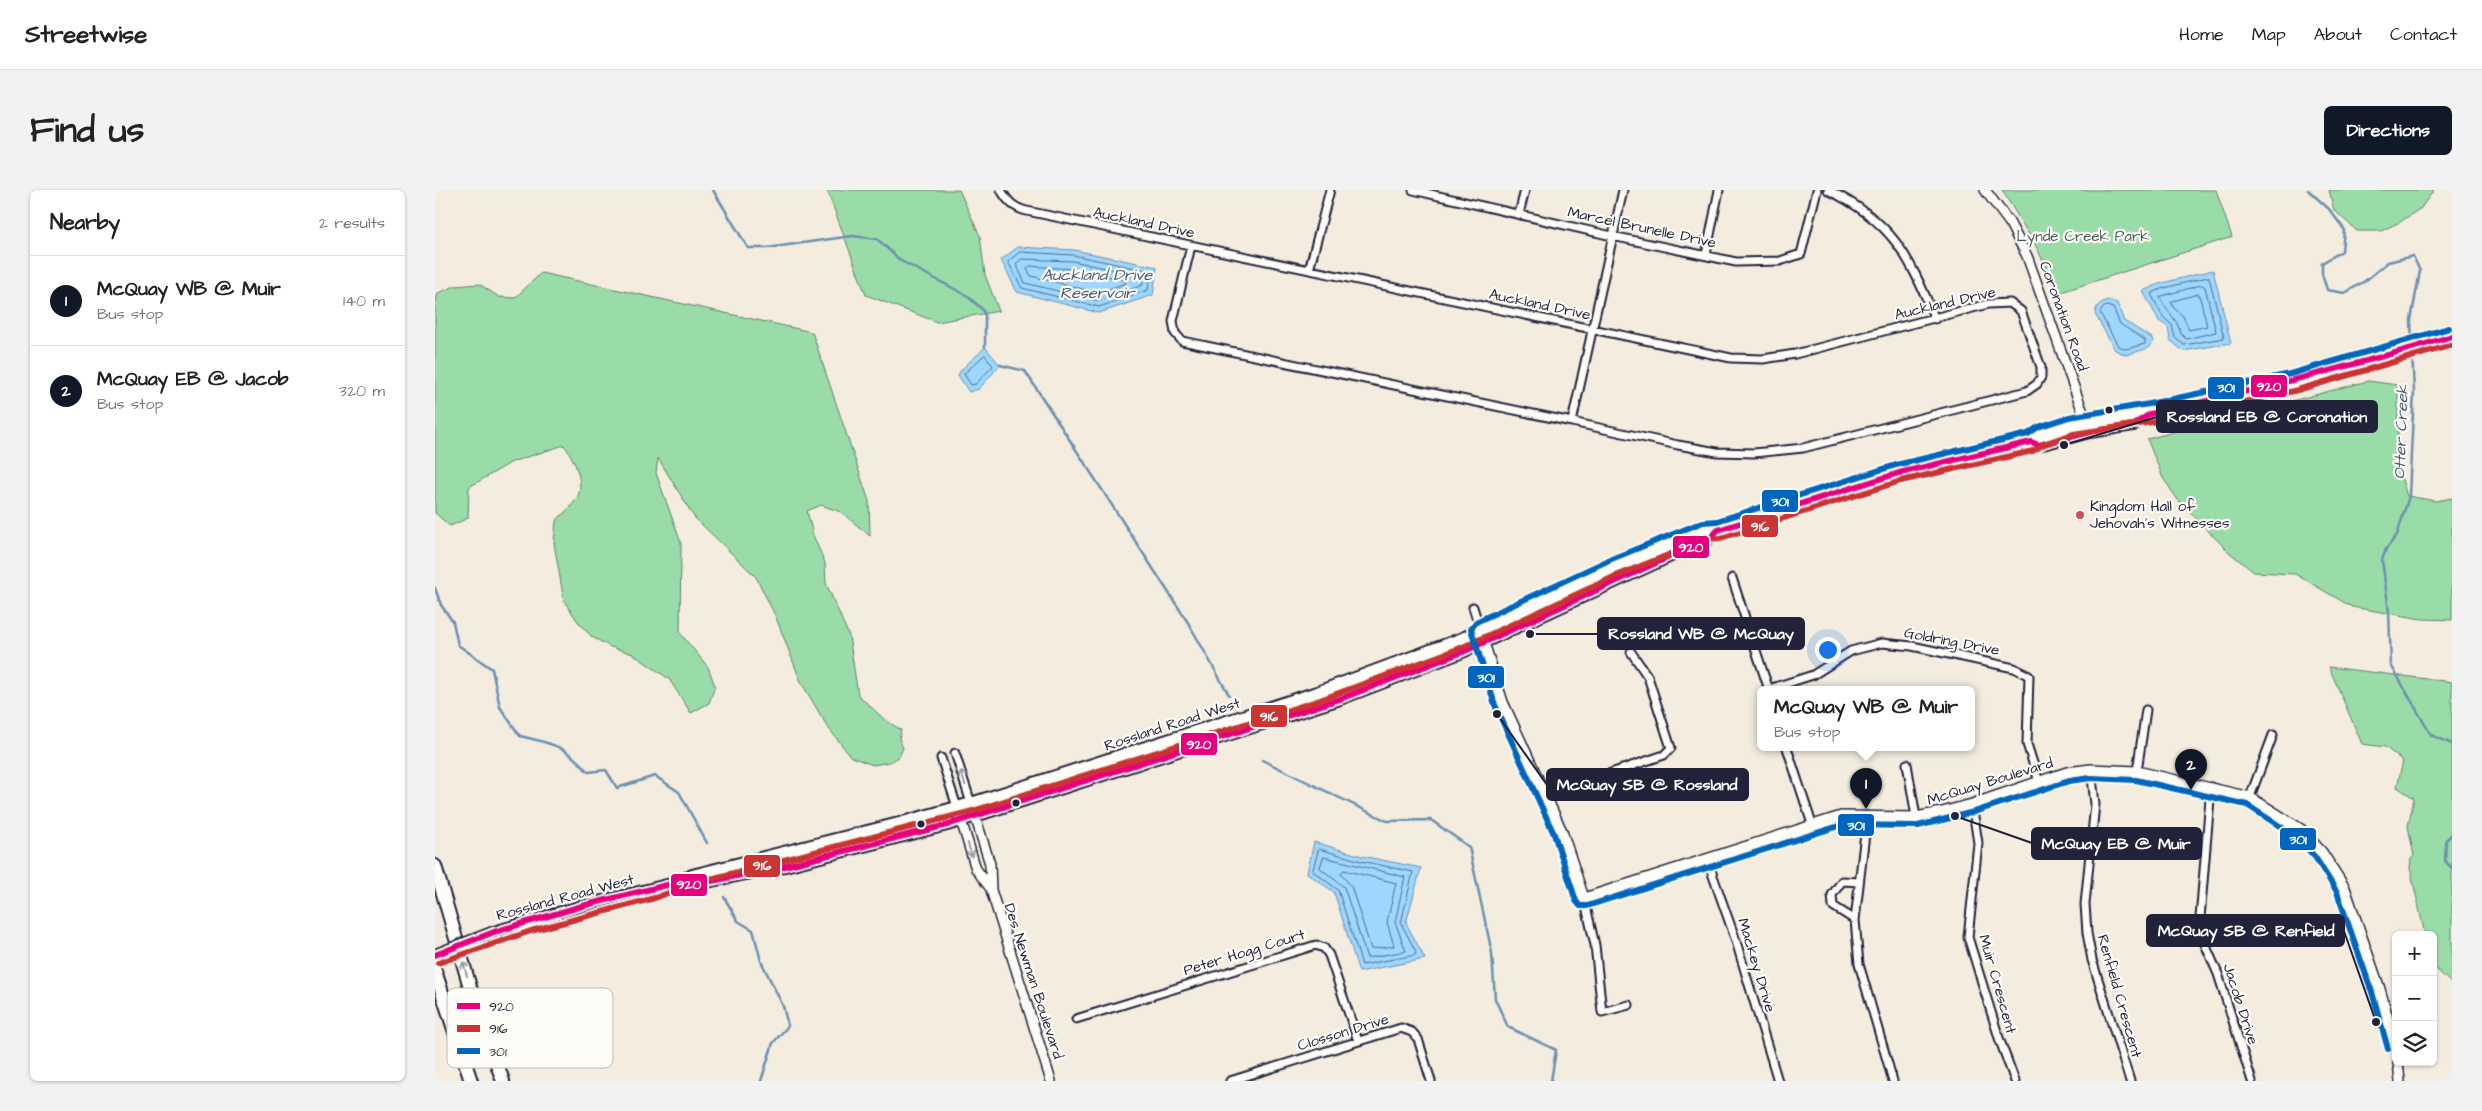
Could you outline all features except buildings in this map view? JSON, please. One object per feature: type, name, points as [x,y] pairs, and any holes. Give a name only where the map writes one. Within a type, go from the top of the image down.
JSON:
[{"type":"highway","points":[[435,866],[470,988]]},
{"type":"highway","points":[[435,971],[447,1008]]},
{"type":"highway","points":[[467,1068],[471,1081]]},
{"type":"highway","points":[[498,1068],[503,1081]]},
{"type":"main road","name":"Rossland Road West","points":[[435,954],[493,932],[582,906],[675,883],[691,875],[957,807],[1310,695],[1383,670],[1480,630],[1658,549],[1706,530],[1718,530],[1899,473],[2031,442],[2038,436],[2089,428],[2292,382],[2452,336]]},
{"type":"main road","name":"Rossland Road West","points":[[675,883],[692,885],[781,867],[961,821],[1340,699],[1394,680],[1483,643],[1710,538],[1718,530]]},
{"type":"street","name":"Auckland Drive","points":[[1001,190],[1009,203],[1017,208],[1731,358],[1763,359],[1795,354],[1988,304],[2010,303],[2021,311],[2041,367],[2041,378],[2037,384],[2027,391],[1803,448],[1764,452],[1717,452],[1572,422]]},
{"type":"street","points":[[1309,270],[1330,190]]},
{"type":"street","name":"Marcel Brunelle Drive","points":[[1413,190],[1430,192],[1612,236],[1736,262],[1780,261],[1801,254],[1817,190]]},
{"type":"street","points":[[1519,214],[1525,190]]},
{"type":"street","points":[[1191,246],[1173,321],[1175,334],[1182,341],[1572,422],[1623,190]]},
{"type":"street","points":[[1706,255],[1719,190]]},
{"type":"street","points":[[1828,190],[1850,201],[1879,221],[1900,245],[1935,319]]},
{"type":"street","name":"Coronation Road","points":[[1985,190],[2009,222],[2027,256],[2089,428]]},
{"type":"street","points":[[1732,578],[1768,686]]},
{"type":"street","points":[[1473,607],[1503,702],[1562,831],[1584,898],[1595,945],[1603,1012],[1629,1004]]},
{"type":"street","name":"Goldring Drive","points":[[1781,686],[1813,675],[1851,651],[1882,643],[1912,646],[2014,668],[2029,676],[2027,744],[2039,782]]},
{"type":"street","points":[[1546,794],[1664,755],[1671,748],[1648,677],[1631,652]]},
{"type":"street","points":[[2137,771],[2146,710]]},
{"type":"street","points":[[2250,797],[2273,735]]},
{"type":"street","points":[[1788,751],[1812,824]]},
{"type":"street","name":"Des Newman Boulevard","points":[[955,753],[990,864],[991,890],[1051,1081]]},
{"type":"street","name":"Des Newman Boulevard","points":[[941,758],[976,869],[991,890]]},
{"type":"street","points":[[1907,764],[1916,817]]},
{"type":"street","name":"McQuay Boulevard","points":[[1584,898],[1841,816],[1916,817],[1973,804],[2067,772],[2091,769],[2137,771],[2250,797],[2301,829],[2322,852],[2345,888],[2380,989],[2392,1032]]},
{"type":"street","name":"Renfield Crescent","points":[[2091,769],[2095,804],[2085,904],[2087,933],[2092,960],[2131,1081]]},
{"type":"street","name":"Jacob Drive","points":[[2211,787],[2199,930],[2218,974],[2252,1081]]},
{"type":"street","name":"Muir Crescent","points":[[1973,804],[1978,843],[1969,937],[1999,1038],[2015,1081]]},
{"type":"street","points":[[1867,816],[1855,920],[1859,964],[1893,1081]]},
{"type":"street","name":"Mackey Drive","points":[[1707,858],[1735,938],[1778,1081]]},
{"type":"street","points":[[1855,920],[1833,906],[1831,895],[1842,881],[1859,882]]},
{"type":"street","name":"Peter Hogg Court","points":[[1076,1019],[1316,945],[1324,948],[1329,955],[1358,1041]]},
{"type":"street","name":"Closson Drive","points":[[1230,1081],[1401,1028],[1412,1032],[1418,1038],[1431,1081]]},
{"type":"street","points":[[2398,1066],[2400,1081]]},
{"type":"green space","points":[[827,190],[959,190],[980,236],[985,275],[999,311],[937,322],[866,295]]},
{"type":"green space","name":"Lynde Creek Park","points":[[2002,190],[2216,190],[2232,237],[2058,293],[2037,248]]},
{"type":"green space","points":[[2329,190],[2434,190],[2421,208],[2400,222],[2381,231],[2357,231],[2334,210]]},
{"type":"green space","points":[[541,273],[812,332],[869,501],[870,536],[841,512],[821,505],[807,511],[813,535],[825,563],[826,583],[849,636],[858,695],[884,719],[901,730],[899,739],[903,748],[899,757],[890,762],[873,765],[851,757],[827,726],[801,682],[775,615],[756,577],[694,517],[658,458],[656,473],[681,543],[680,633],[708,667],[715,686],[709,703],[691,713],[669,679],[633,654],[611,647],[592,637],[579,623],[564,601],[554,543],[556,521],[575,501],[579,493],[580,481],[571,455],[564,445],[512,462],[469,487],[468,518],[450,526],[435,513],[435,306],[438,293],[455,286],[479,284],[499,297],[515,298]]},
{"type":"green space","points":[[2368,381],[2398,385],[2398,466],[2407,496],[2436,501],[2452,498],[2452,620],[2422,619],[2352,607],[2295,574],[2254,572],[2230,553],[2178,500],[2163,478],[2147,439]]},
{"type":"green space","points":[[2329,667],[2452,682],[2452,984],[2437,970],[2437,931],[2424,931],[2410,868],[2411,859],[2414,856],[2408,826],[2414,798],[2397,787],[2403,761],[2385,747],[2362,744]]},
{"type":"water","name":"Auckland Drive Reservoir","points":[[1018,247],[1074,250],[1157,267],[1153,295],[1099,313],[1017,292],[1001,260]]},
{"type":"water","points":[[2213,270],[2231,343],[2183,351],[2170,340],[2168,327],[2159,321],[2143,291],[2159,284]]},
{"type":"water","points":[[2108,300],[2117,303],[2124,321],[2152,338],[2153,343],[2149,348],[2126,355],[2115,350],[2095,314],[2096,308]]},
{"type":"water","points":[[985,347],[1000,365],[979,389],[969,392],[958,375]]},
{"type":"water","points":[[1314,842],[1362,856],[1421,868],[1406,923],[1425,959],[1359,972],[1334,892],[1307,873]]},
{"type":"waterway","points":[[713,190],[748,248],[767,248],[852,236],[877,239],[901,261],[966,295],[982,309],[985,315],[985,347]]},
{"type":"waterway","name":"Otter Creek","points":[[2308,190],[2329,209],[2344,229],[2342,251],[2322,263],[2322,274],[2327,290],[2345,293],[2365,281],[2388,262],[2413,256],[2420,271],[2411,320],[2412,345]]},
{"type":"waterway","name":"Otter Creek","points":[[2412,351],[2414,392],[2409,496],[2397,535],[2386,549],[2382,560],[2389,612],[2391,665],[2431,735],[2452,744]]},
{"type":"waterway","points":[[1000,365],[1025,371],[1189,624],[1229,695]]},
{"type":"waterway","points":[[435,588],[441,605],[453,622],[458,645],[492,669],[500,707],[520,736],[558,747],[572,756],[588,772],[606,770],[617,788],[655,776],[679,792],[707,843]]},
{"type":"waterway","points":[[1262,760],[1387,821],[1431,820],[1469,847],[1492,953],[1495,999],[1508,1027],[1556,1050],[1551,1081]]},
{"type":"waterway","name":"Otter Creek","points":[[2452,834],[2446,840],[2445,861],[2452,868]]},
{"type":"waterway","points":[[724,897],[738,921],[753,930],[761,961],[783,1006],[788,1026],[773,1043],[761,1081]]},
{"type":"transit line","name":"301","points":[[2388,1049],[2372,992],[2337,892],[2315,857],[2295,836],[2247,805],[2136,780],[2091,778],[2069,781],[1974,812],[1918,826],[1842,825],[1587,906],[1580,906],[1576,901],[1554,834],[1495,705],[1471,629],[1476,622],[1609,560],[1703,522],[1717,521],[1896,465],[2028,434],[2038,427],[2069,417],[2149,404],[2290,374],[2449,328]]},
{"type":"transit line","name":"920","points":[[435,955],[494,932],[582,906],[675,883],[692,885],[781,867],[947,825],[1340,699],[1465,651],[1710,538],[1718,530],[1899,473],[2031,442],[2039,445],[2090,432],[2133,425],[2150,414],[2302,378],[2452,336]]},
{"type":"transit line","name":"916","points":[[438,963],[531,931],[655,898],[695,883],[973,811],[1320,700],[1463,647],[1616,576],[1708,539],[1721,538],[1901,481],[2033,451],[2046,443],[2073,434],[2153,422],[2294,391],[2452,345]]},
{"type":"place","name":"Rossland EB @ Coronation","points":[[2064,445]]},
{"type":"place","name":"Kingdom Hall of Jehovah's Witnesses","points":[[2080,515]]},
{"type":"place","name":"Rossland WB @ McQuay","points":[[1530,634]]},
{"type":"place","name":"McQuay SB @ Rossland","points":[[1497,714]]},
{"type":"place","name":"McQuay EB @ Jacob","points":[[2191,790]]},
{"type":"place","name":"McQuay WB @ Muir","points":[[1866,809]]},
{"type":"place","name":"McQuay EB @ Muir","points":[[1955,816]]},
{"type":"place","name":"McQuay SB @ Renfield","points":[[2376,1022]]}]
